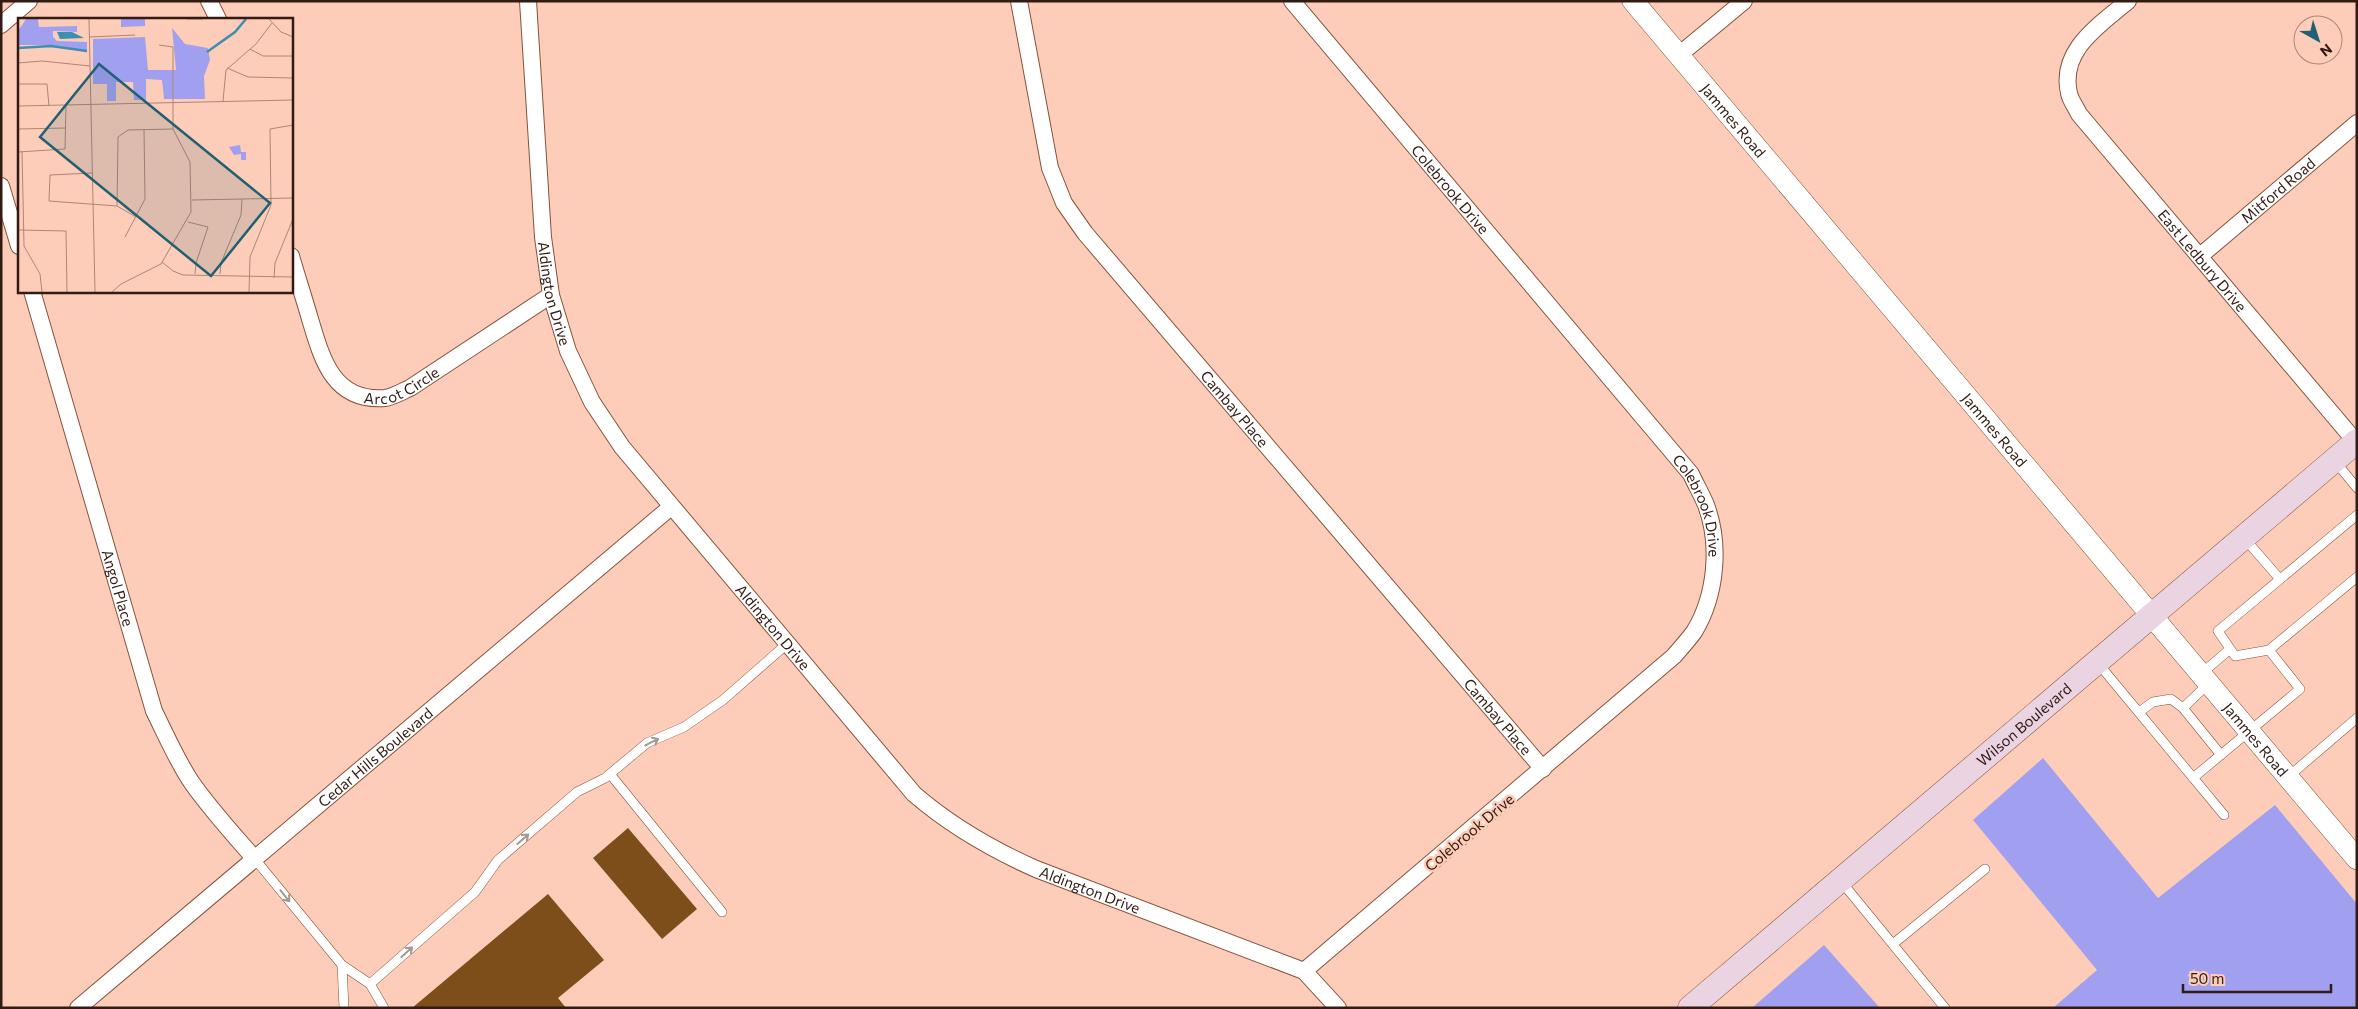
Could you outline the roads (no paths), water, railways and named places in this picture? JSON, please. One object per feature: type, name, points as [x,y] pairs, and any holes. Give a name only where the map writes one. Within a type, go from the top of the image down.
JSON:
[{"type":"main road","name":"Wilson Boulevard","points":[[1690,1008],[2356,442]]},
{"type":"street","points":[[1,25],[29,1]]},
{"type":"street","points":[[209,1],[218,18]]},
{"type":"street","name":"Aldington Drive","points":[[528,1],[543,237],[551,295],[568,351],[592,402],[622,446],[671,507],[914,794],[938,815],[996,851],[1304,971],[1338,1008]]},
{"type":"street","name":"Cambay Place","points":[[1019,1],[1050,168],[1064,203],[1085,233],[1543,769]]},
{"type":"street","name":"Colebrook Drive","points":[[1292,1],[1691,474],[1706,506],[1713,533],[1714,564],[1708,600],[1694,632],[1674,656],[1304,971]]},
{"type":"street","name":"Jammes Road","points":[[1633,1],[2357,859]]},
{"type":"street","points":[[1679,55],[1744,1]]},
{"type":"street","name":"East Ledbury Drive","points":[[2128,1],[2091,33],[2075,50],[2068,71],[2069,94],[2079,114],[2356,442]]},
{"type":"street","name":"Mitford Road","points":[[2200,256],[2357,123]]},
{"type":"street","points":[[1,186],[18,243]]},
{"type":"street","name":"Arcot Circle","points":[[292,259],[322,358],[331,375],[346,389],[366,398],[387,398],[410,388],[551,295]]},
{"type":"street","name":"Angol Place","points":[[32,292],[154,711],[191,782],[215,814],[254,858]]},
{"type":"street","name":"Cedar Hills Boulevard","points":[[78,1008],[671,507]]},
{"type":"lane","points":[[2334,460],[2357,488]]},
{"type":"lane","points":[[2357,515],[2278,578],[2218,631],[2235,656],[2268,650],[2357,577]]},
{"type":"lane","points":[[2243,537],[2278,578]]},
{"type":"lane","points":[[370,984],[475,892],[498,860],[577,792],[610,774],[648,743],[684,727],[723,700],[788,643]]},
{"type":"lane","points":[[2183,708],[2230,649]]},
{"type":"lane","points":[[2193,778],[2300,689],[2268,650]]},
{"type":"lane","points":[[2097,662],[2224,815]]},
{"type":"lane","points":[[2139,712],[2153,702],[2171,699],[2183,708],[2222,755]]},
{"type":"lane","points":[[2288,777],[2357,718]]},
{"type":"lane","points":[[610,774],[722,912]]},
{"type":"lane","points":[[254,858],[342,965],[370,984],[384,1008]]},
{"type":"lane","points":[[1893,944],[1985,870]]},
{"type":"lane","points":[[1840,880],[1945,1008]]},
{"type":"lane","points":[[342,965],[344,1008]]}]
